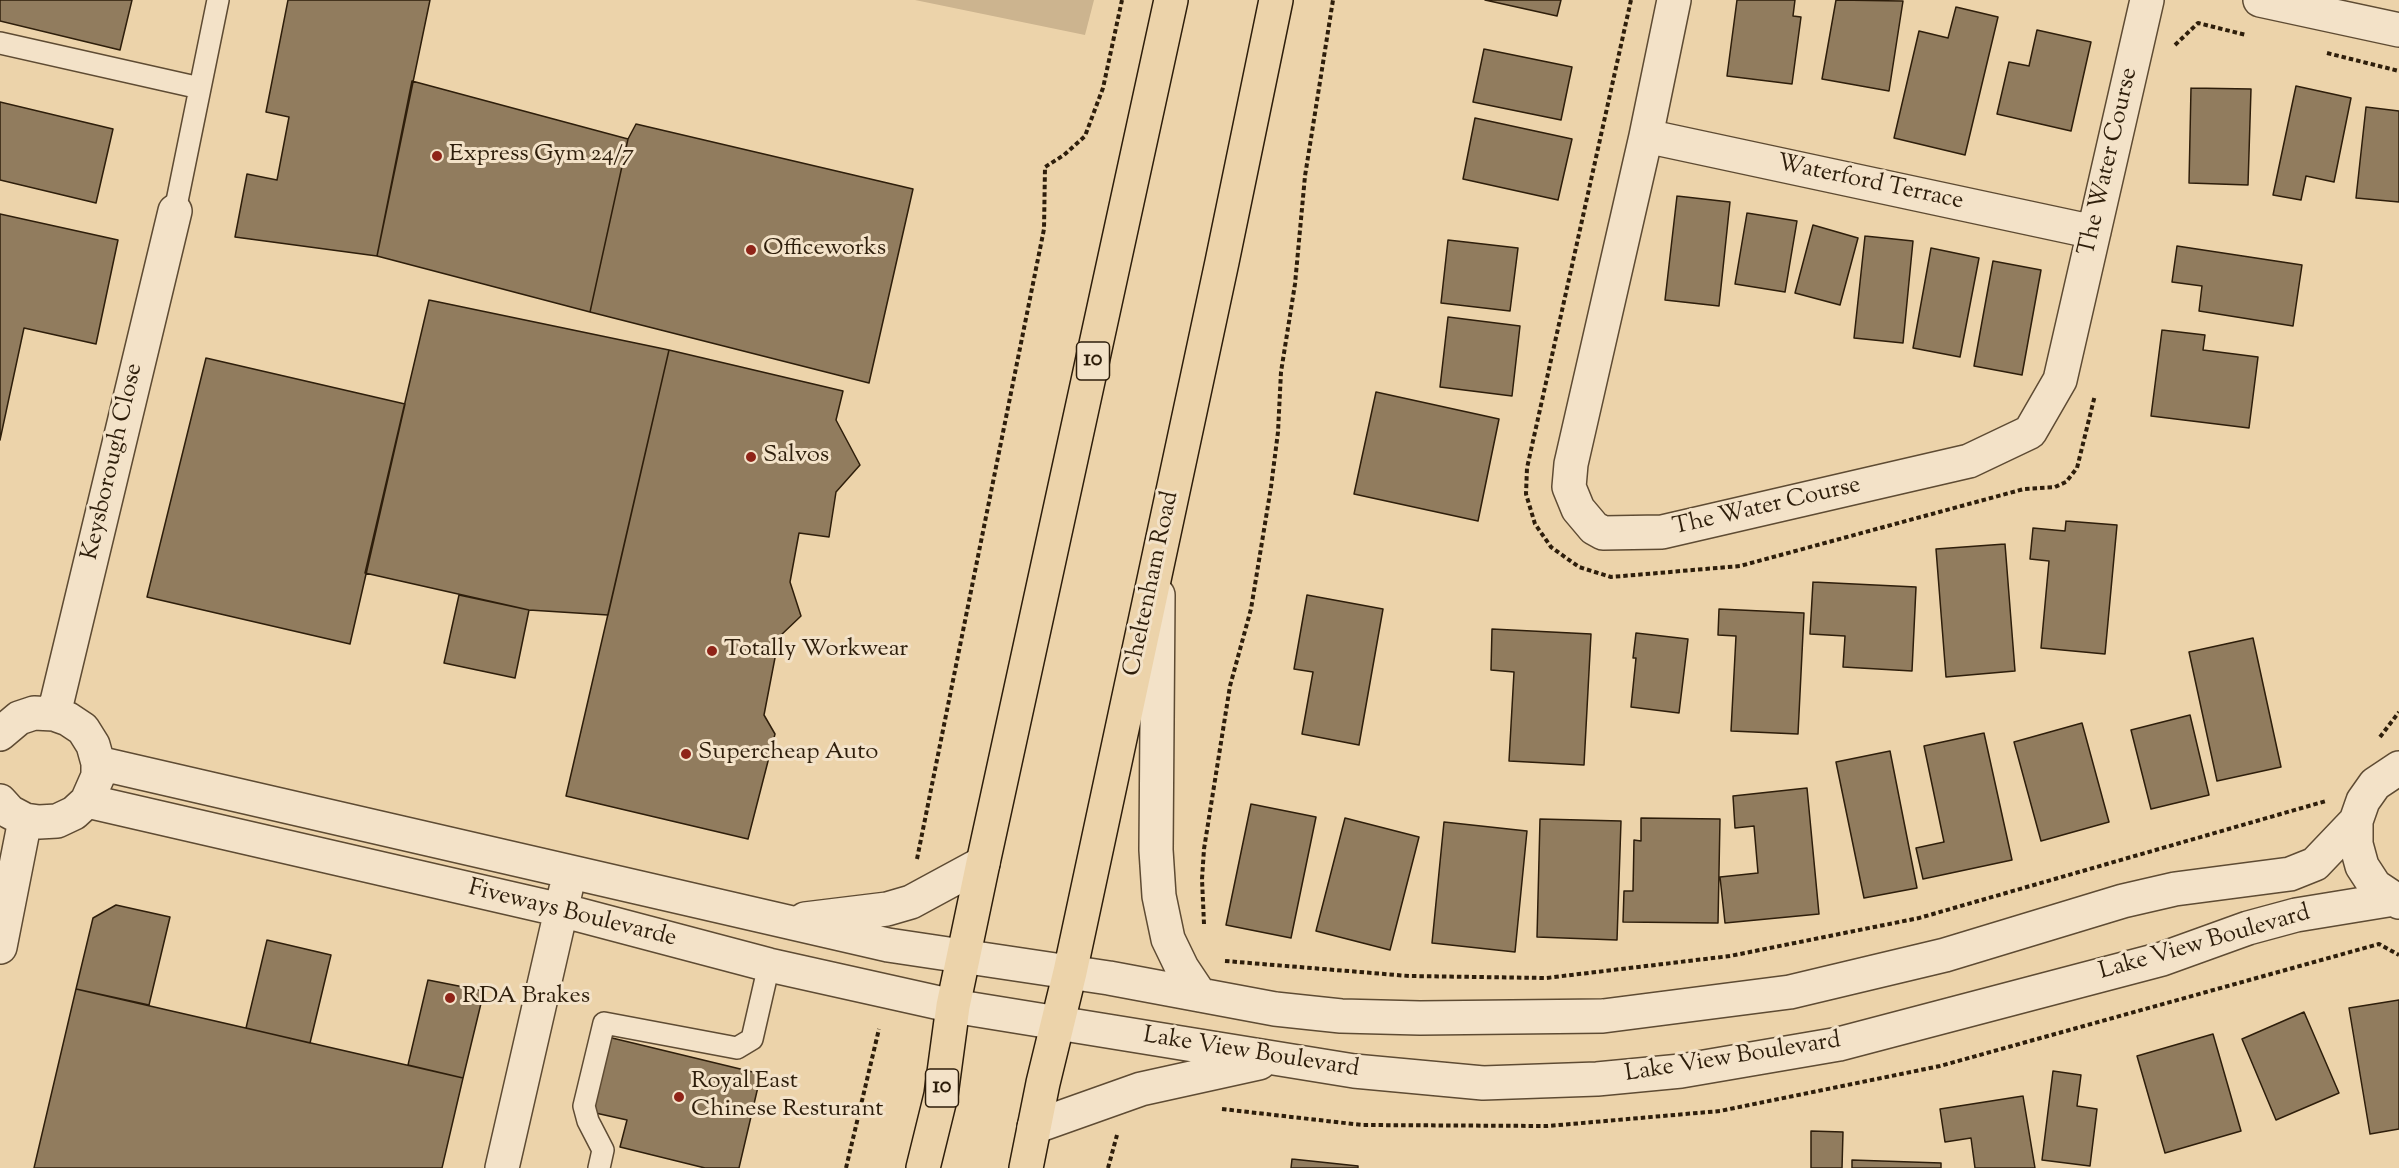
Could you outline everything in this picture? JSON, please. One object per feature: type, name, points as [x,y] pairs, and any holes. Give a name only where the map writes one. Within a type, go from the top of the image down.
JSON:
[{"type":"main road","name":"10","points":[[923,1168],[941,1095],[963,958],[1171,0]]},
{"type":"main road","name":"Cheltenham Road","points":[[1026,1168],[1070,972],[1276,0]]},
{"type":"street","name":"The Water Course","points":[[1674,0],[1646,136],[1571,464],[1569,487],[1578,508],[1594,528],[1603,533],[1662,532],[1970,461],[2030,432],[2060,380],[2147,0]]},
{"type":"street","points":[[2260,0],[2399,30]]},
{"type":"street","name":"Waterford Terrace","points":[[1646,136],[2094,232]]},
{"type":"street","name":"Keysborough Close","points":[[54,714],[175,211]]},
{"type":"street","points":[[1159,556],[1156,850],[1159,896],[1168,939],[1182,968],[1200,995]]},
{"type":"street","points":[[0,734],[19,718],[34,713],[54,714],[68,718],[83,729],[93,745],[98,763],[98,776],[87,801],[74,813],[57,821],[39,822],[12,811],[0,947]]},
{"type":"street","name":"Fiveways Boulevarde","points":[[98,763],[888,945],[963,958],[1070,972]]},
{"type":"street","points":[[2396,900],[2375,886],[2362,866],[2345,810],[2363,801],[2375,784],[2399,768]]},
{"type":"street","name":"Fiveways Boulevarde","points":[[87,801],[561,910],[768,965],[954,1006],[1058,1023]]},
{"type":"street","name":"Lake View Boulevard","points":[[1070,972],[1285,1010],[1341,1016],[1420,1018],[1604,1016],[1790,992],[1945,955],[2175,889],[2290,874],[2314,864],[2345,810]]},
{"type":"street","points":[[789,921],[887,909],[911,902],[983,864]]},
{"type":"street","points":[[502,1168],[570,870]]},
{"type":"street","name":"Lake View Boulevard","points":[[1058,1023],[1399,1076],[1482,1083],[1597,1079],[1682,1071],[1839,1044],[2162,959],[2248,928],[2296,915],[2396,900]]},
{"type":"street","points":[[1034,1127],[1141,1089],[1279,1059],[1285,1010]]},
{"type":"lane","points":[[175,211],[218,0]]},
{"type":"lane","points":[[0,43],[200,88]]},
{"type":"lane","points":[[599,1168],[603,1150],[588,1121],[584,1106],[604,1023],[737,1048],[752,1039],[768,965]]},
{"type":"path","points":[[915,868],[1044,229],[1046,167],[1064,155],[1085,136],[1103,88],[1122,0]]},
{"type":"path","points":[[1204,927],[1202,879],[1204,849],[1230,686],[1251,609],[1272,487],[1281,372],[1295,284],[1305,176],[1333,0]]},
{"type":"path","points":[[1631,0],[1527,468],[1526,494],[1535,524],[1551,547],[1579,567],[1611,578],[1740,566],[2024,489],[2055,487],[2066,482],[2078,468],[2096,391]]},
{"type":"path","points":[[2172,56],[2175,44],[2198,23],[2254,36]]},
{"type":"path","points":[[2321,52],[2399,70]]},
{"type":"path","points":[[2377,741],[2399,712]]},
{"type":"path","points":[[1217,961],[1409,976],[1546,978],[1730,957],[1919,918],[2345,810]]},
{"type":"path","points":[[846,1168],[879,1029]]},
{"type":"path","points":[[1108,1168],[1119,1128]]},
{"type":"shaded area","points":[[915,0],[1094,0],[1085,35]]},
{"type":"building","points":[[0,0],[132,0],[120,50],[0,21]]},
{"type":"building","points":[[288,0],[430,0],[377,256],[235,237],[247,174],[277,180],[289,117],[266,112]]},
{"type":"building","points":[[1485,0],[1561,0],[1557,16]]},
{"type":"building","points":[[1737,0],[1795,0],[1793,16],[1801,17],[1792,84],[1727,76]]},
{"type":"building","points":[[1836,0],[1903,1],[1889,91],[1822,79]]},
{"type":"building","points":[[1956,7],[1998,17],[1965,155],[1894,138],[1919,31],[1948,38]]},
{"type":"building","points":[[2037,30],[2091,42],[2071,131],[1997,114],[2009,62],[2029,66]]},
{"type":"building","points":[[1484,49],[1572,67],[1561,120],[1473,102]]},
{"type":"building","points":[[412,81],[628,139],[590,312],[377,256]]},
{"type":"building","points":[[2296,86],[2351,98],[2334,182],[2306,176],[2301,200],[2273,195]]},
{"type":"building","points":[[2191,88],[2251,89],[2248,185],[2189,183]]},
{"type":"building","points":[[0,102],[113,129],[96,203],[0,180]]},
{"type":"building","points":[[2366,107],[2399,111],[2399,202],[2356,198]]},
{"type":"building","points":[[1475,118],[1572,139],[1558,200],[1463,179]]},
{"type":"building","name":"Officeworks","points":[[636,124],[913,189],[869,383],[590,312],[628,139]]},
{"type":"building","points":[[1677,196],[1730,202],[1719,306],[1665,300]]},
{"type":"building","points":[[1747,213],[1797,221],[1785,292],[1735,284]]},
{"type":"building","points":[[0,214],[118,240],[96,344],[24,328],[0,440]]},
{"type":"building","points":[[1813,225],[1858,238],[1840,305],[1795,293]]},
{"type":"building","points":[[1865,236],[1913,241],[1903,343],[1854,338]]},
{"type":"building","points":[[1448,240],[1518,248],[1510,311],[1441,303]]},
{"type":"building","points":[[2177,246],[2302,265],[2293,326],[2199,311],[2202,286],[2172,282]]},
{"type":"building","points":[[1931,248],[1979,258],[1960,357],[1913,348]]},
{"type":"building","points":[[1993,261],[2041,270],[2022,375],[1974,366]]},
{"type":"building","points":[[429,300],[669,350],[608,615],[529,610],[365,573]]},
{"type":"building","points":[[1448,317],[1520,326],[1512,396],[1440,387]]},
{"type":"building","points":[[2162,330],[2205,335],[2203,350],[2258,357],[2249,428],[2151,416]]},
{"type":"building","points":[[669,350],[843,391],[836,420],[860,465],[836,492],[829,537],[799,533],[790,582],[801,616],[779,637],[764,715],[775,734],[748,839],[566,796]]},
{"type":"building","points":[[206,358],[405,404],[350,644],[147,597]]},
{"type":"building","points":[[1376,392],[1499,419],[1478,521],[1354,494]]},
{"type":"building","points":[[2066,521],[2117,525],[2105,654],[2041,648],[2049,561],[2030,559],[2033,528],[2065,531]]},
{"type":"building","points":[[2005,544],[2015,671],[1946,677],[1936,549]]},
{"type":"building","points":[[1813,582],[1916,587],[1912,671],[1843,667],[1845,636],[1810,634]]},
{"type":"building","points":[[459,595],[529,610],[515,678],[444,663]]},
{"type":"building","points":[[1307,595],[1383,609],[1359,745],[1302,734],[1313,672],[1294,669]]},
{"type":"building","points":[[1719,609],[1804,613],[1798,734],[1731,731],[1736,636],[1718,635]]},
{"type":"building","points":[[1492,629],[1591,634],[1584,765],[1509,761],[1514,672],[1491,670]]},
{"type":"building","points":[[1636,633],[1688,639],[1679,713],[1631,707]]},
{"type":"building","points":[[2253,638],[2281,767],[2217,781],[2189,652]]},
{"type":"building","points":[[2190,715],[2209,795],[2151,809],[2131,730]]},
{"type":"building","points":[[2082,723],[2109,822],[2041,841],[2014,742]]},
{"type":"building","points":[[1984,733],[2012,860],[1923,879],[1916,848],[1944,842],[1924,746]]},
{"type":"building","points":[[1890,751],[1917,888],[1864,898],[1836,762]]},
{"type":"building","points":[[1807,788],[1819,914],[1725,923],[1720,877],[1758,873],[1754,826],[1735,828],[1733,796]]},
{"type":"building","points":[[1251,804],[1316,817],[1291,938],[1226,925]]},
{"type":"building","points":[[1345,818],[1419,837],[1390,950],[1316,931]]},
{"type":"building","points":[[1641,818],[1720,819],[1718,923],[1623,922],[1624,891],[1633,891],[1634,840],[1641,841]]},
{"type":"building","points":[[1540,819],[1621,821],[1617,940],[1537,937]]},
{"type":"building","points":[[1444,822],[1527,831],[1515,952],[1432,943]]},
{"type":"building","points":[[116,905],[170,917],[149,1005],[76,989],[93,918]]},
{"type":"building","points":[[267,940],[331,955],[310,1043],[246,1028]]},
{"type":"building","points":[[428,980],[484,991],[463,1078],[408,1065]]},
{"type":"building","points":[[76,989],[463,1078],[442,1168],[34,1168]]},
{"type":"building","points":[[2399,1000],[2399,1129],[2370,1134],[2349,1008]]},
{"type":"building","points":[[2304,1012],[2339,1093],[2276,1120],[2242,1039]]},
{"type":"building","points":[[2213,1034],[2241,1131],[2165,1153],[2137,1056]]},
{"type":"building","points":[[608,1037],[761,1074],[739,1168],[705,1168],[620,1147],[627,1120],[591,1112]]},
{"type":"building","points":[[2053,1071],[2081,1075],[2077,1106],[2097,1109],[2090,1166],[2042,1160]]},
{"type":"building","points":[[2023,1096],[2035,1168],[1975,1168],[1971,1138],[1945,1142],[1940,1109]]},
{"type":"building","points":[[1811,1131],[1843,1132],[1842,1168],[1811,1168]]},
{"type":"building","points":[[1292,1159],[1358,1166],[1358,1168],[1291,1168]]},
{"type":"building","points":[[1852,1160],[1941,1163],[1941,1168],[1852,1168]]},
{"type":"place","name":"Express Gym 24/7","points":[[437,156]]},
{"type":"place","name":"Officeworks","points":[[751,250]]},
{"type":"place","name":"Salvos","points":[[751,457]]},
{"type":"place","name":"Totally Workwear","points":[[712,651]]},
{"type":"place","name":"Supercheap Auto","points":[[686,754]]},
{"type":"place","name":"RDA Brakes","points":[[450,998]]},
{"type":"place","name":"Royal East Chinese Resturant","points":[[679,1097]]}]
